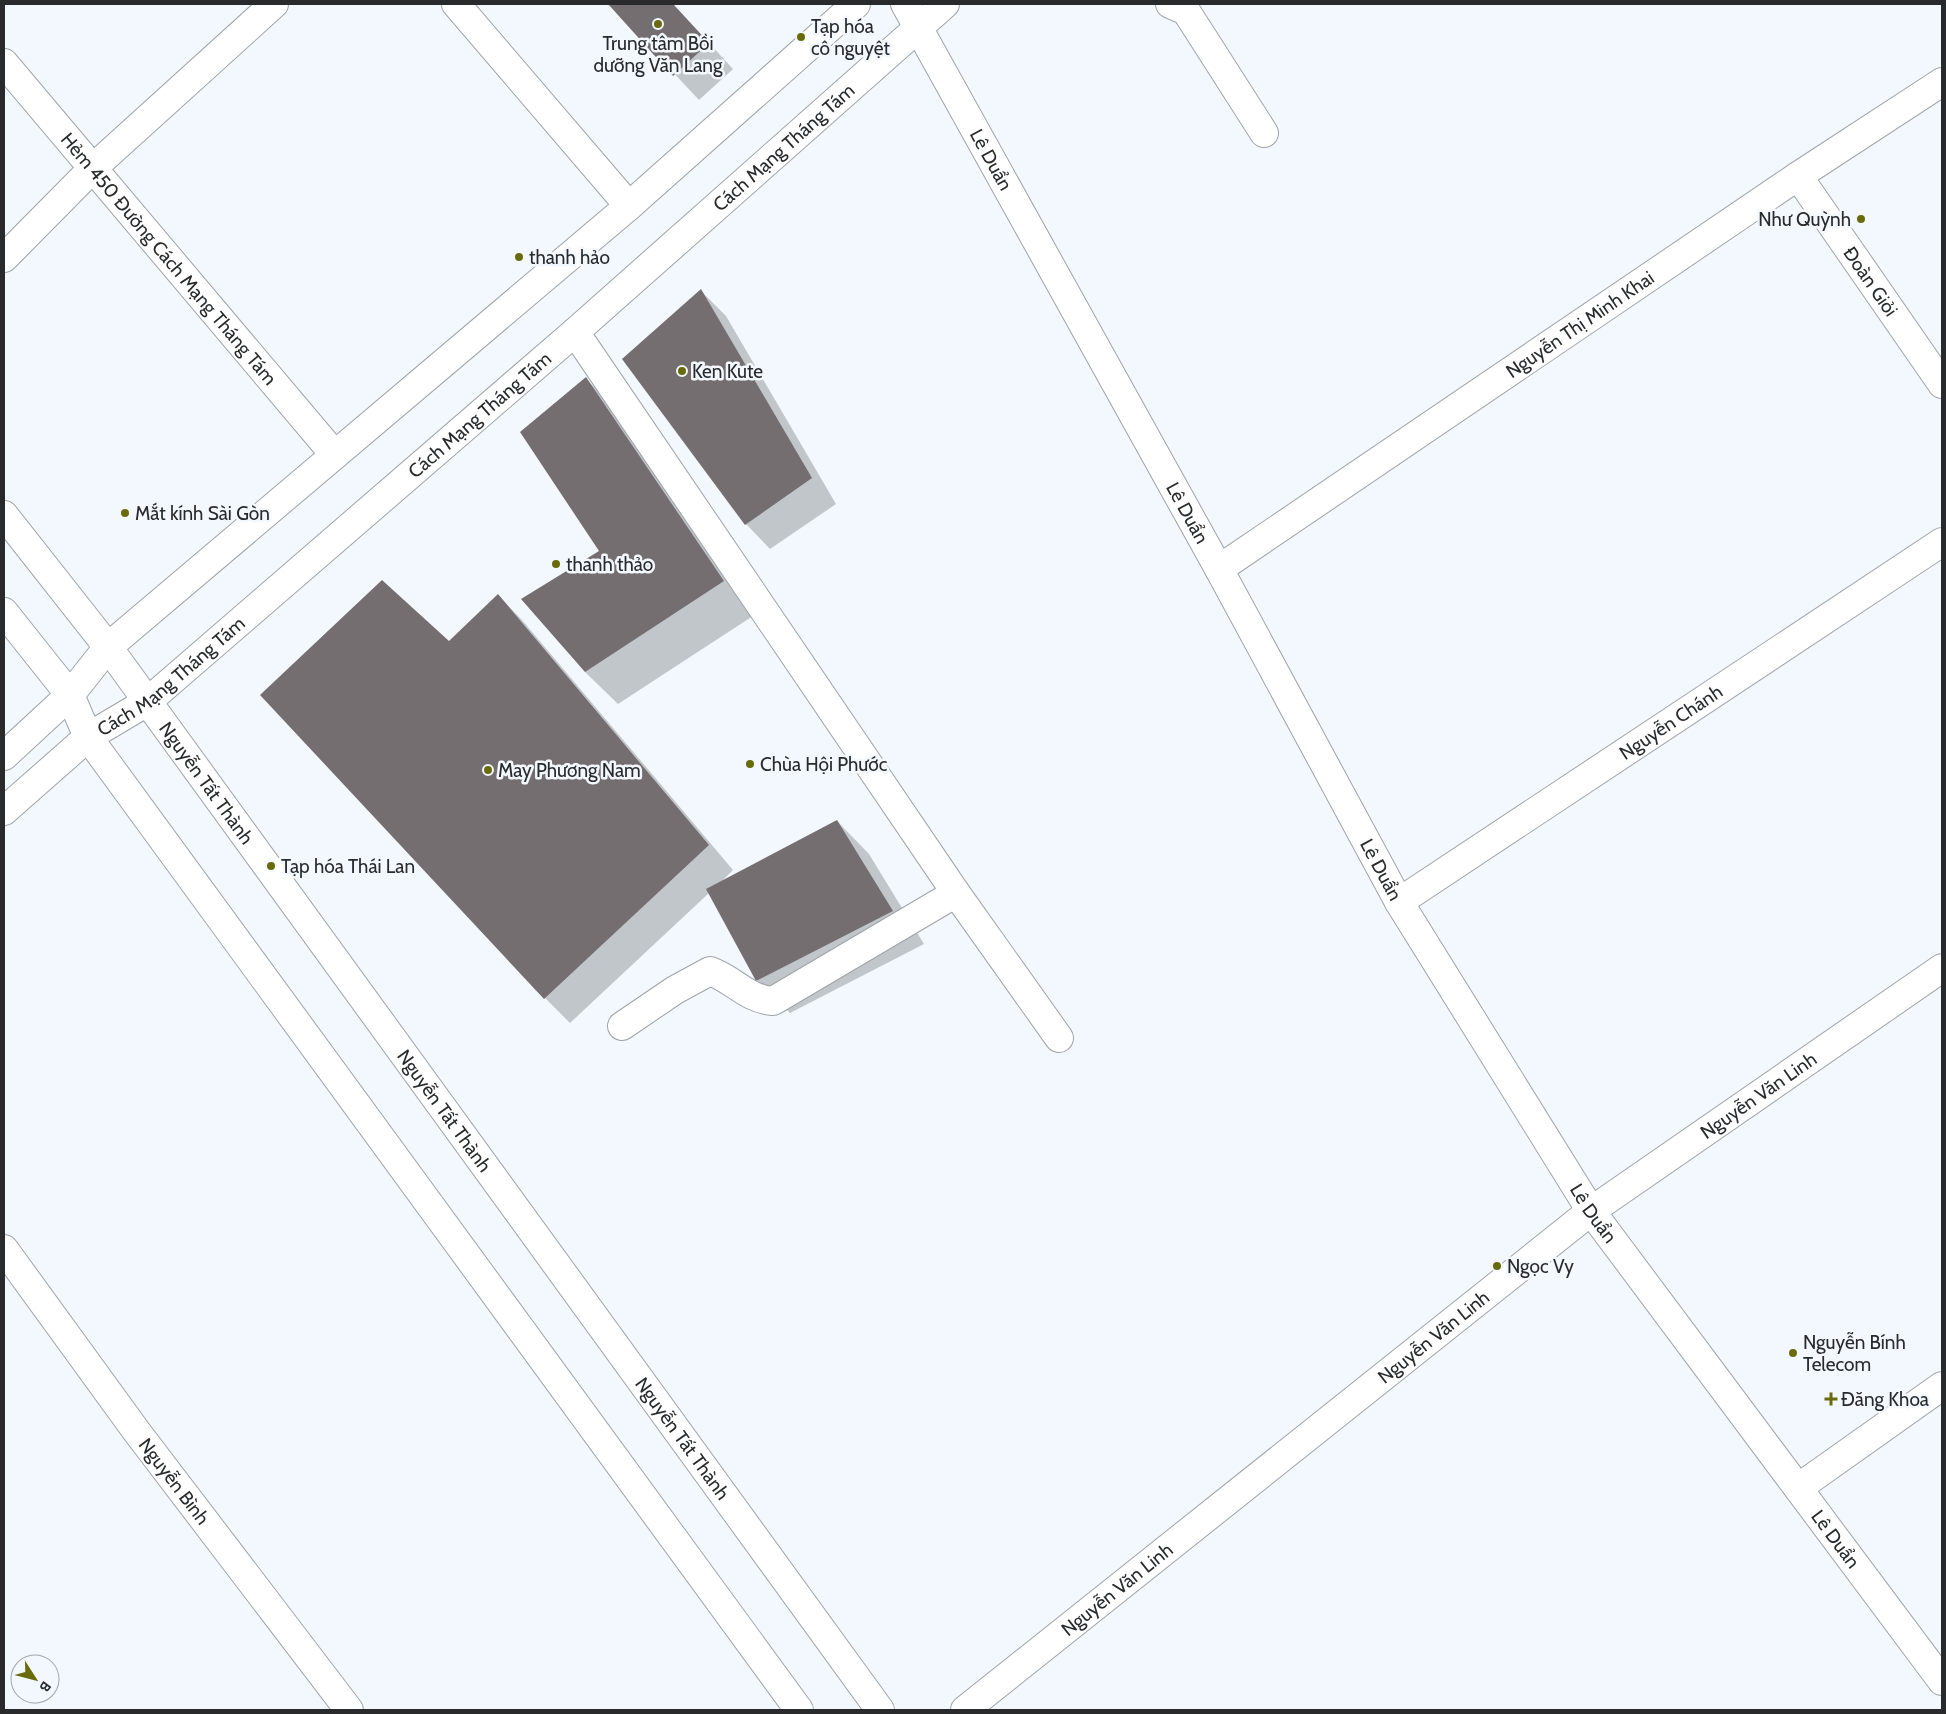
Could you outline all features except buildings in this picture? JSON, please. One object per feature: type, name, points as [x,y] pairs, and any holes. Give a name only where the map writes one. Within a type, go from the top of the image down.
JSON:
[{"type":"street","points":[[4,258],[93,168],[274,4]]},
{"type":"street","points":[[456,4],[629,206]]},
{"type":"street","points":[[4,756],[70,695],[108,647],[629,206],[856,4]]},
{"type":"street","name":"Cách Mạng Tháng Tám","points":[[4,812],[88,737],[147,702],[575,332],[912,15],[944,4]]},
{"type":"street","points":[[1170,4],[1186,11],[1264,133]]},
{"type":"street","name":"Lê Duẩn","points":[[912,15],[1218,568],[1398,902],[1591,1211],[1942,1681]]},
{"type":"street","name":"Hẻm 450 Đường Cách Mạng Tháng Tám","points":[[4,64],[334,454]]},
{"type":"street","name":"Nguyễn Thị Minh Khai","points":[[1218,568],[1798,176],[1942,82]]},
{"type":"street","name":"Đoàn Giỏi","points":[[1798,176],[1942,384]]},
{"type":"street","points":[[575,332],[956,893],[1059,1038]]},
{"type":"street","name":"Nguyễn Tất Thành","points":[[4,515],[108,647],[880,1710]]},
{"type":"street","name":"Nguyễn Chánh","points":[[1398,902],[1942,542]]},
{"type":"street","points":[[4,612],[70,695],[88,737],[799,1710]]},
{"type":"street","points":[[622,1026],[675,990],[710,971],[721,975],[759,1000],[773,1001],[956,893]]},
{"type":"street","name":"Nguyễn Văn Linh","points":[[965,1710],[1591,1211],[1942,968]]},
{"type":"street","name":"Nguyễn Bình","points":[[4,1249],[137,1432],[349,1710]]},
{"type":"street","points":[[1798,1488],[1942,1386]]},
{"type":"place","name":"Trung tâm Bồi dưỡng Văn Lang","points":[[658,24]]},
{"type":"place","name":"Tạp hóa cô nguyệt","points":[[801,37]]},
{"type":"place","name":"Như Quỳnh","points":[[1861,219]]},
{"type":"place","name":"thanh hảo","points":[[519,257]]},
{"type":"place","name":"Ken Kute","points":[[682,371]]},
{"type":"place","name":"Mắt kính Sài Gòn","points":[[125,513]]},
{"type":"place","name":"thanh thảo","points":[[556,564]]},
{"type":"place","name":"Chùa Hội Phước","points":[[750,764]]},
{"type":"place","name":"May Phương Nam","points":[[488,770]]},
{"type":"place","name":"Tạp hóa Thái Lan","points":[[271,866]]},
{"type":"place","name":"Ngọc Vy","points":[[1497,1266]]},
{"type":"place","name":"Nguyễn Bính Telecom","points":[[1793,1353]]},
{"type":"place","name":"Đăng Khoa","points":[[1831,1399]]}]
